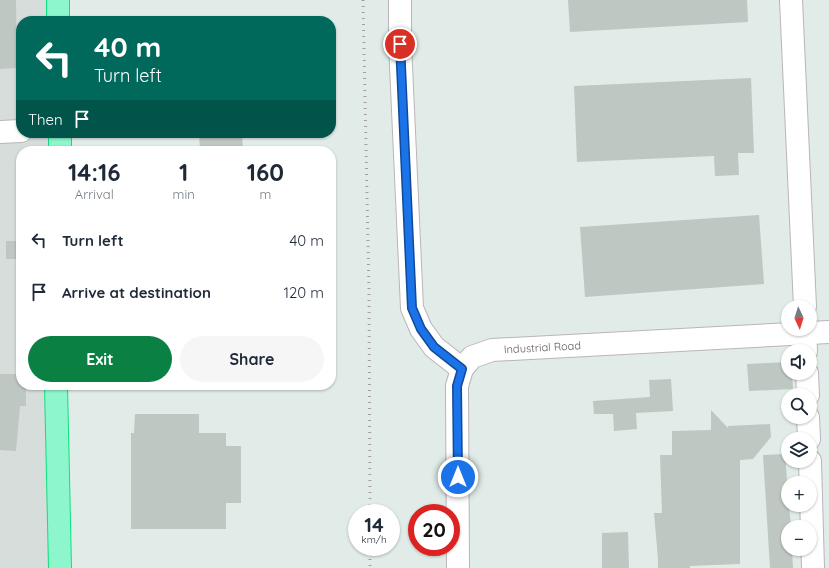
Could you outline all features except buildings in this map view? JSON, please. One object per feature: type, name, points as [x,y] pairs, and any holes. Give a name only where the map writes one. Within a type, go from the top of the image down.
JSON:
[{"type":"highway","points":[[58,0],[58,16]]},
{"type":"highway","points":[[56,390],[60,568]]},
{"type":"lane","points":[[400,0],[400,44],[412,308],[421,329],[434,347],[462,369],[457,386],[458,568]]},
{"type":"lane","points":[[791,0],[804,300]]},
{"type":"lane","points":[[0,132],[16,131]]},
{"type":"lane","name":"Industrial Road","points":[[462,369],[472,357],[492,350],[806,338],[829,332]]},
{"type":"lane","points":[[810,468],[813,568]]},
{"type":"shaded area","points":[[0,0],[59,0],[59,16],[16,16],[16,138],[60,138],[60,146],[16,146],[16,390],[62,390],[67,568],[0,568]]},
{"type":"railway","points":[[363,0],[369,292],[370,504]]},
{"type":"railway","points":[[370,556],[370,568]]},
{"type":"route","points":[[400,44],[412,308],[421,329],[434,347],[462,369],[457,386],[458,477]]}]
